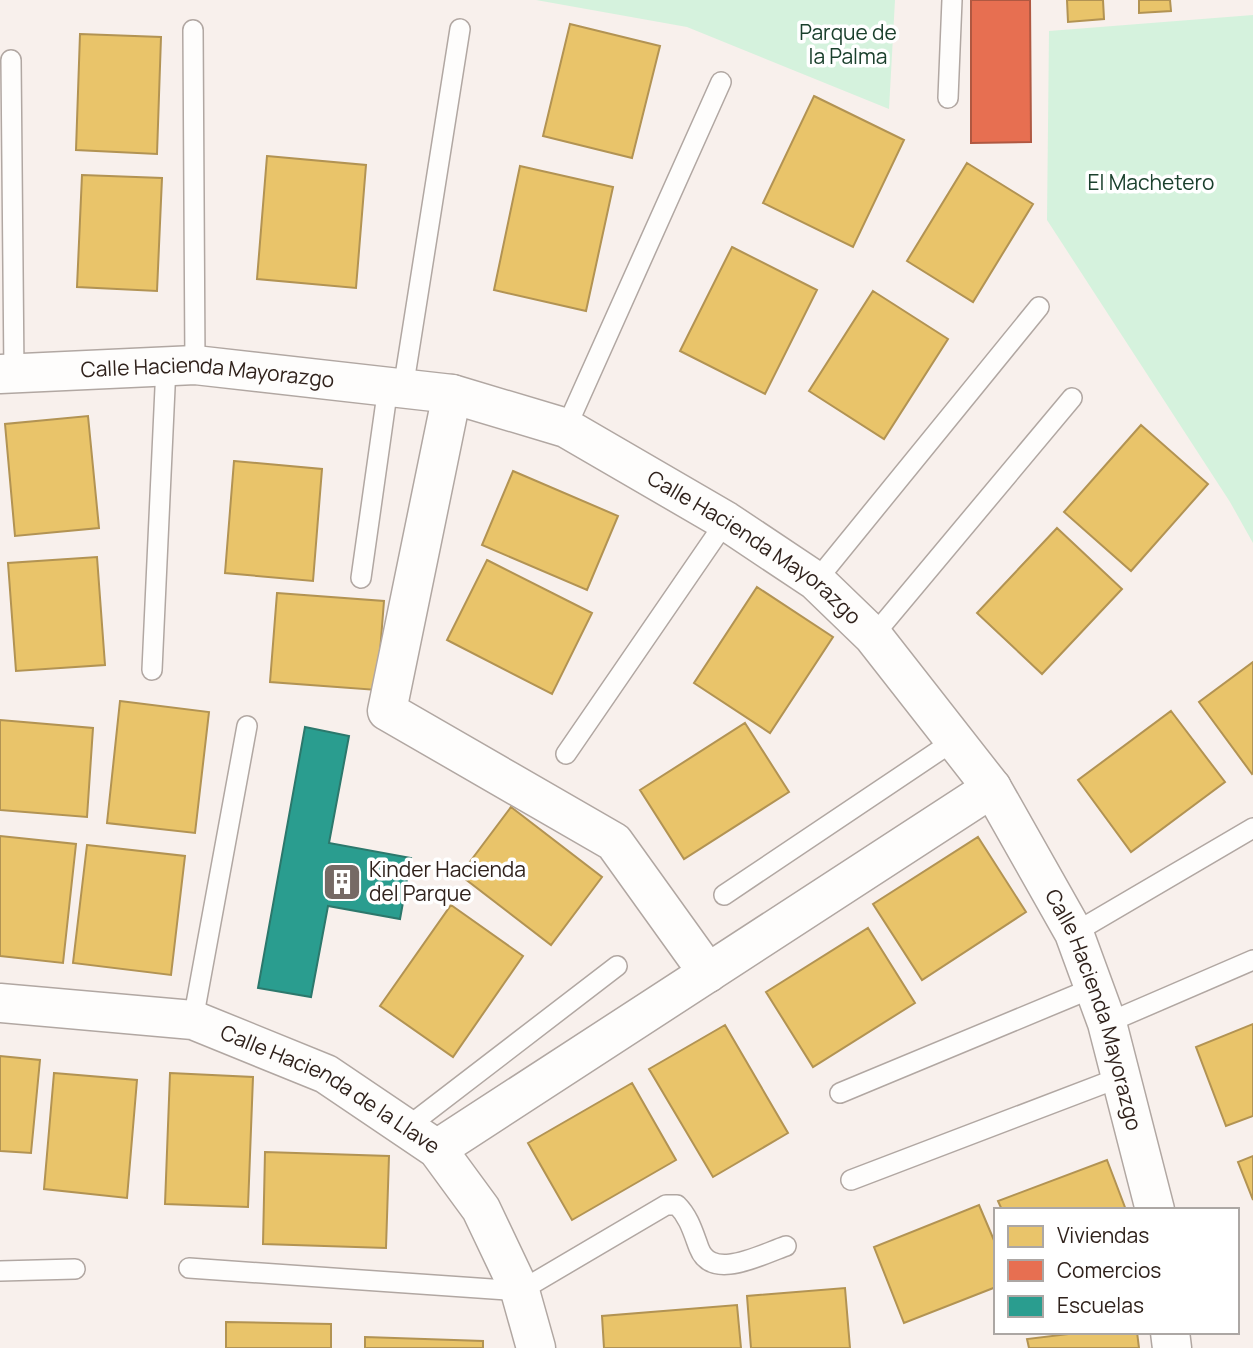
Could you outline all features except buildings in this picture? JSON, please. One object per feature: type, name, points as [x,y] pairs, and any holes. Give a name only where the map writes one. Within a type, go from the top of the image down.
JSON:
[{"type":"street","name":"Calle Hacienda Mayorazgo","points":[[7,374],[181,366],[452,394],[566,428],[726,521],[816,581],[873,636],[992,788],[1074,933],[1107,1023],[1154,1208]]},
{"type":"street","points":[[452,394],[387,711],[614,842],[708,973]]},
{"type":"street","points":[[437,1149],[992,788]]},
{"type":"street","name":"Calle Hacienda de la Llave","points":[[0,1003],[193,1020],[326,1073],[437,1149],[481,1209],[520,1292],[536,1348]]},
{"type":"lane","points":[[948,98],[953,0]]},
{"type":"lane","points":[[152,670],[181,366],[193,30]]},
{"type":"lane","points":[[361,578],[460,30]]},
{"type":"lane","points":[[7,374],[11,60]]},
{"type":"lane","points":[[566,428],[721,82]]},
{"type":"lane","points":[[816,581],[1039,307]]},
{"type":"lane","points":[[873,636],[1072,398]]},
{"type":"lane","points":[[566,754],[726,521]]},
{"type":"lane","points":[[193,1020],[247,726]]},
{"type":"lane","points":[[724,895],[955,740]]},
{"type":"lane","points":[[1074,933],[1253,828]]},
{"type":"lane","points":[[1107,1023],[1253,960]]},
{"type":"lane","points":[[406,1128],[617,966]]},
{"type":"lane","points":[[839,1093],[1095,987]]},
{"type":"lane","points":[[851,1181],[1121,1077]]},
{"type":"lane","points":[[189,1268],[520,1292],[666,1205],[677,1205],[686,1213],[702,1256],[712,1264],[726,1266],[786,1246]]},
{"type":"lane","points":[[0,1271],[75,1269]]},
{"type":"green space","name":"Parque de la Palma","points":[[536,0],[895,0],[889,109],[687,27]]},
{"type":"green space","name":"El Machetero","points":[[1253,15],[1253,543],[1230,502],[1047,220],[1049,31]]},
{"type":"place","name":"Kinder Hacienda del Parque","points":[[342,882]]}]
